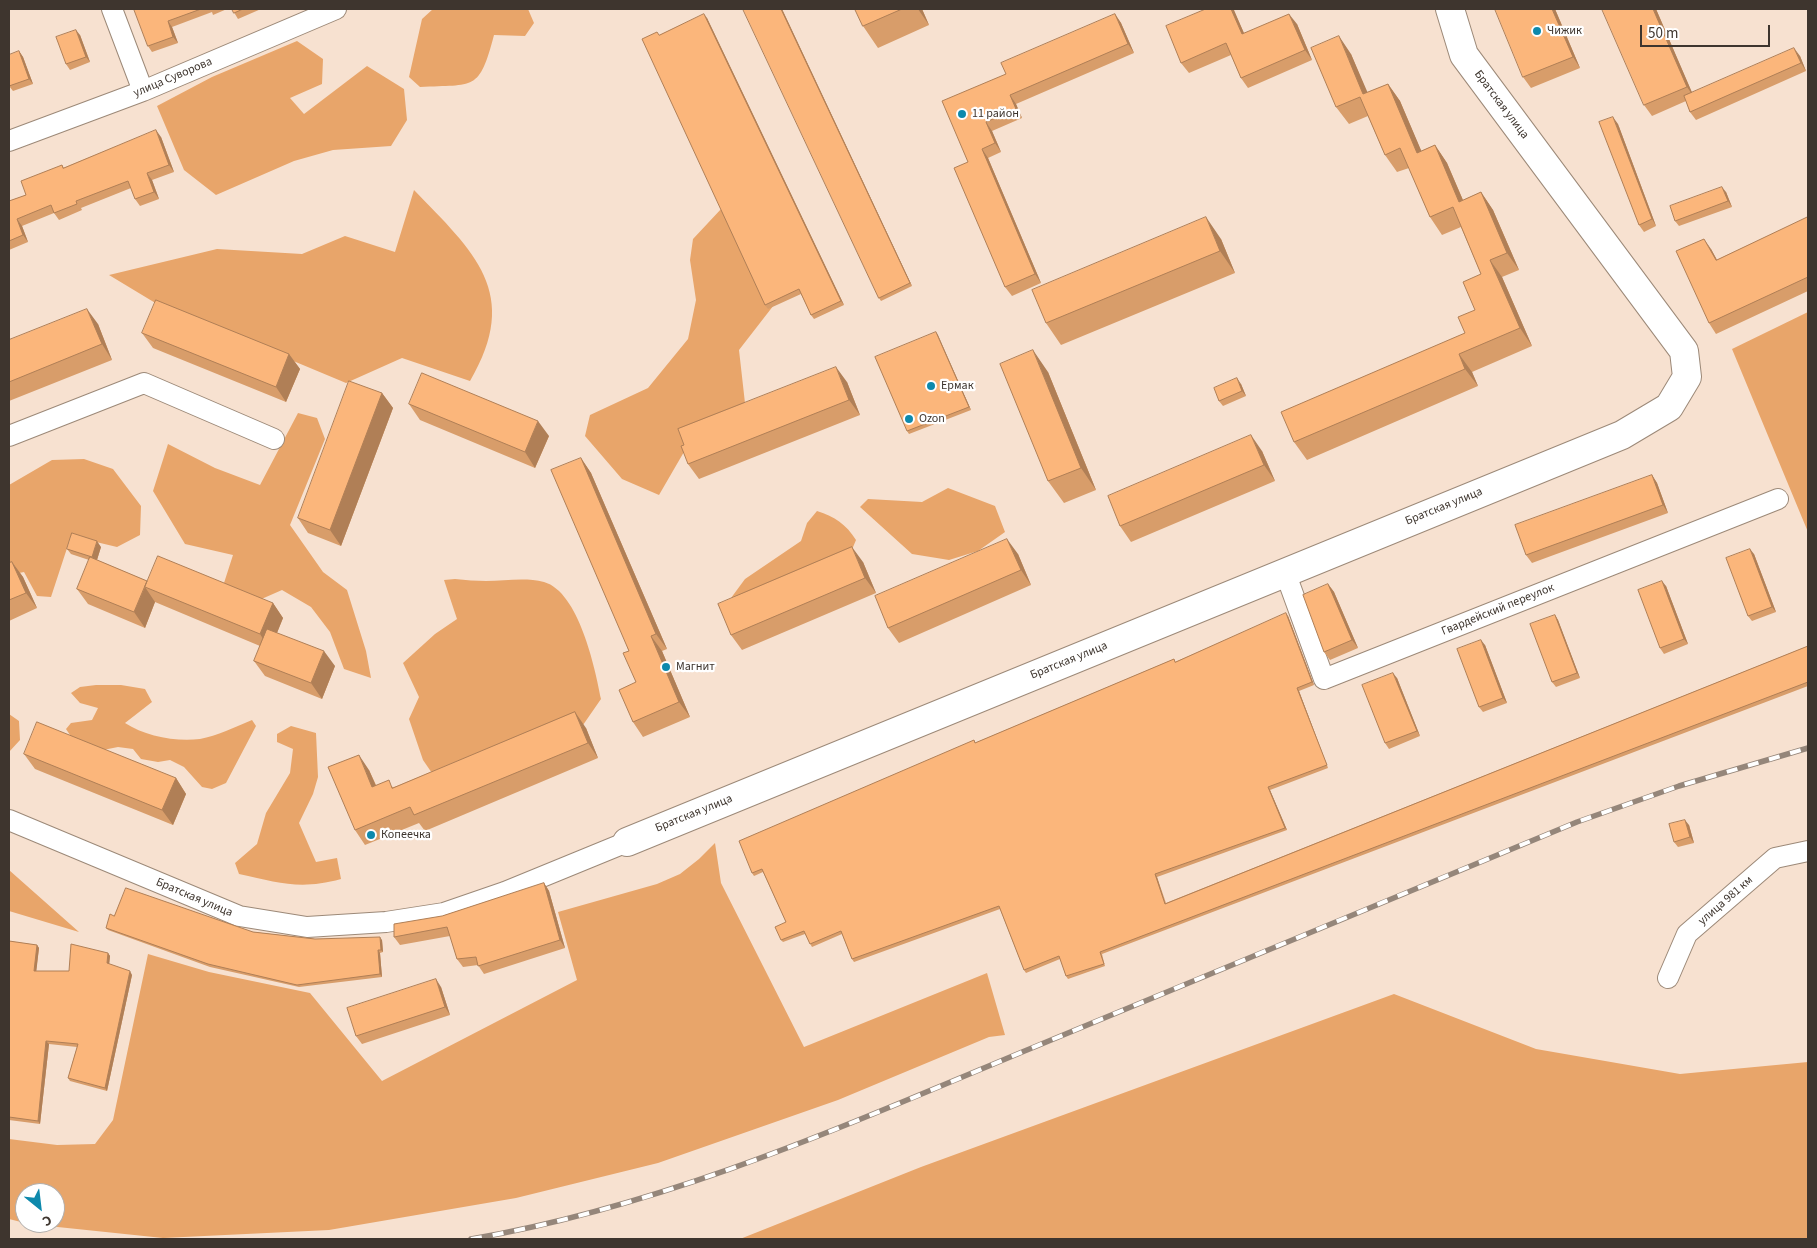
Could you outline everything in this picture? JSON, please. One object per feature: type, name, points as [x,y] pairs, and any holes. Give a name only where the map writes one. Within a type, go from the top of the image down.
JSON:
[{"type":"street","points":[[112,9],[143,91]]},
{"type":"street","name":"Братская улица","points":[[9,820],[239,916],[307,927],[386,922],[444,913],[505,892],[1622,435],[1669,407],[1687,377],[1684,351],[1464,55],[1450,9]]},
{"type":"street","name":"улица Суворова","points":[[9,141],[143,91],[331,10]]},
{"type":"street","points":[[9,436],[144,383],[274,439]]},
{"type":"street","name":"Гвардейский переулок","points":[[1285,572],[1324,679],[1778,499]]},
{"type":"street","name":"улица 981 км","points":[[1668,978],[1687,934],[1775,858],[1808,851]]},
{"type":"shaded area","points":[[433,9],[528,9],[534,23],[525,36],[494,35],[484,67],[472,81],[453,86],[420,87],[409,77],[422,19]]},
{"type":"shaded area","points":[[297,41],[323,59],[322,84],[290,98],[304,114],[367,66],[404,89],[407,120],[391,146],[333,150],[294,161],[216,195],[184,170],[157,106],[212,77]]},
{"type":"shaded area","points":[[414,190],[436,212],[472,254],[484,276],[491,298],[492,323],[485,350],[470,381],[402,358],[346,383],[157,304],[109,275],[217,249],[302,254],[345,236],[395,252]]},
{"type":"shaded area","points":[[722,208],[777,301],[739,350],[746,412],[699,426],[659,495],[622,479],[585,436],[590,415],[648,388],[688,339],[696,300],[690,260],[693,239]]},
{"type":"shaded area","points":[[1808,312],[1808,532],[1732,349]]},
{"type":"shaded area","points":[[298,413],[317,418],[325,439],[290,525],[323,572],[347,590],[366,651],[371,678],[344,669],[330,632],[311,607],[282,590],[257,601],[224,583],[233,555],[185,544],[153,491],[168,444],[215,468],[260,485]]},
{"type":"shaded area","points":[[84,459],[113,469],[141,506],[140,535],[117,547],[71,536],[51,597],[37,596],[24,572],[9,575],[9,485],[52,460]]},
{"type":"shaded area","points":[[948,488],[995,506],[1005,532],[978,551],[949,560],[912,554],[860,507],[868,499],[922,502]]},
{"type":"shaded area","points":[[817,511],[840,522],[856,540],[848,559],[731,598],[745,579],[801,541],[807,523]]},
{"type":"shaded area","points":[[444,580],[486,581],[530,580],[544,582],[556,589],[567,600],[576,615],[590,651],[601,699],[583,725],[434,776],[423,760],[409,719],[419,697],[403,663],[435,634],[457,619]]},
{"type":"shaded area","points":[[121,685],[145,689],[152,702],[125,723],[151,735],[190,740],[219,734],[252,720],[256,726],[226,783],[212,789],[202,787],[184,767],[170,760],[158,762],[141,759],[133,749],[118,747],[98,751],[72,738],[66,729],[71,723],[92,720],[98,708],[80,703],[71,693],[80,687]]},
{"type":"shaded area","points":[[9,714],[19,721],[20,740],[9,752]]},
{"type":"shaded area","points":[[291,726],[316,733],[318,777],[313,794],[299,823],[316,862],[337,858],[341,879],[314,884],[290,884],[239,874],[235,863],[257,844],[266,813],[290,773],[293,749],[277,742],[277,734]]},
{"type":"shaded area","points":[[715,843],[721,883],[804,1047],[987,973],[1005,1035],[989,1037],[838,1100],[658,1163],[516,1198],[329,1230],[163,1238],[65,1228],[65,1183],[15,1183],[15,1220],[9,1219],[9,1139],[57,1145],[95,1144],[113,1120],[148,954],[209,972],[310,993],[382,1081],[577,980],[558,912],[657,884],[680,874]]},
{"type":"shaded area","points":[[9,870],[79,932],[9,911]]},
{"type":"shaded area","points":[[1394,994],[1536,1049],[1680,1074],[1808,1062],[1808,1239],[740,1239],[921,1167]]},
{"type":"building","points":[[134,9],[201,9],[168,21],[173,37],[148,46]]},
{"type":"building","points":[[232,9],[243,9],[234,13]]},
{"type":"building","points":[[743,9],[781,9],[910,283],[879,298]]},
{"type":"building","points":[[855,9],[902,9],[863,26]]},
{"type":"building","points":[[1206,9],[1231,9],[1242,34],[1289,14],[1305,50],[1241,78],[1226,43],[1181,63],[1166,26]]},
{"type":"building","points":[[1495,9],[1552,9],[1573,57],[1523,77]]},
{"type":"building","points":[[1602,9],[1653,9],[1687,87],[1644,105]]},
{"type":"building","points":[[704,14],[841,301],[811,315],[799,289],[765,305],[642,39],[657,32],[659,35]]},
{"type":"building","points":[[1115,14],[1128,44],[1010,95],[1016,109],[986,122],[995,143],[982,149],[1035,274],[1005,287],[954,168],[968,162],[942,101],[1006,74],[1001,63]]},
{"type":"building","points":[[76,30],[86,57],[66,64],[56,37]]},
{"type":"building","points":[[1339,36],[1363,94],[1388,84],[1417,153],[1435,145],[1459,202],[1481,192],[1507,253],[1490,260],[1520,328],[1459,354],[1465,369],[1294,442],[1281,412],[1465,333],[1458,317],[1475,310],[1463,282],[1481,274],[1453,207],[1430,217],[1400,148],[1385,155],[1360,97],[1336,107],[1311,48]]},
{"type":"building","points":[[1794,48],[1801,63],[1690,112],[1684,96]]},
{"type":"building","points":[[19,51],[29,79],[9,86],[9,55]]},
{"type":"building","points":[[1613,117],[1652,219],[1639,225],[1599,122]]},
{"type":"building","points":[[156,130],[169,165],[147,173],[154,192],[135,199],[128,181],[76,201],[77,204],[54,213],[51,205],[17,219],[23,235],[9,241],[9,201],[26,195],[21,181],[62,165],[63,168]]},
{"type":"building","points":[[1722,187],[1728,201],[1675,221],[1670,206]]},
{"type":"building","points":[[1206,217],[1220,251],[1046,323],[1032,290]]},
{"type":"building","points":[[1808,217],[1808,277],[1709,323],[1676,251],[1704,239],[1716,260]]},
{"type":"building","points":[[156,300],[289,354],[276,387],[142,333]]},
{"type":"building","points":[[87,309],[102,344],[9,382],[9,340]]},
{"type":"building","points":[[936,332],[969,407],[907,431],[875,357]]},
{"type":"building","points":[[1033,350],[1081,468],[1048,481],[1000,364]]},
{"type":"building","points":[[836,367],[849,400],[688,464],[681,446],[684,445],[678,429]]},
{"type":"building","points":[[422,373],[538,421],[525,452],[409,404]]},
{"type":"building","points":[[1237,378],[1242,391],[1219,401],[1214,388]]},
{"type":"building","points":[[349,381],[382,393],[330,530],[298,518]]},
{"type":"building","points":[[1251,435],[1264,465],[1120,526],[1108,496]]},
{"type":"building","points":[[581,458],[656,634],[651,636],[679,702],[633,722],[619,690],[636,682],[623,653],[629,651],[551,470]]},
{"type":"building","points":[[1652,475],[1663,505],[1526,555],[1515,525]]},
{"type":"building","points":[[72,533],[97,541],[92,557],[67,549]]},
{"type":"building","points":[[1007,539],[1021,570],[888,628],[875,596]]},
{"type":"building","points":[[852,547],[865,578],[731,635],[718,604]]},
{"type":"building","points":[[1750,549],[1772,607],[1748,616],[1726,558]]},
{"type":"building","points":[[158,556],[273,603],[260,634],[145,587]]},
{"type":"building","points":[[90,557],[147,581],[134,612],[77,589]]},
{"type":"building","points":[[12,562],[26,593],[9,600],[9,563]]},
{"type":"building","points":[[1662,581],[1684,639],[1660,648],[1638,590]]},
{"type":"building","points":[[1328,584],[1352,640],[1324,652],[1303,595]]},
{"type":"building","points":[[1286,613],[1312,682],[1297,688],[1327,765],[1268,787],[1285,828],[1155,874],[1165,904],[1808,646],[1808,682],[1100,952],[1104,964],[1066,976],[1059,956],[1024,970],[999,906],[852,959],[841,931],[810,944],[804,931],[781,940],[775,927],[786,922],[762,869],[752,873],[739,841],[974,740],[975,743],[1174,659],[1175,662]]},
{"type":"building","points":[[1555,615],[1577,673],[1552,682],[1530,624]]},
{"type":"building","points":[[267,629],[324,651],[311,683],[254,661]]},
{"type":"building","points":[[1481,640],[1503,698],[1479,707],[1457,649]]},
{"type":"building","points":[[1393,673],[1417,731],[1385,743],[1362,685]]},
{"type":"building","points":[[575,712],[588,743],[414,815],[410,807],[355,830],[328,767],[359,755],[372,787],[389,780],[392,788]]},
{"type":"building","points":[[37,722],[176,778],[162,810],[24,754]]},
{"type":"building","points":[[1685,820],[1690,837],[1674,842],[1669,824]]},
{"type":"building","points":[[544,883],[560,940],[478,966],[476,957],[457,959],[447,927],[394,937],[394,924],[442,916]]},
{"type":"building","points":[[126,888],[253,932],[315,939],[380,937],[381,950],[378,950],[380,974],[297,985],[208,964],[106,928],[110,914],[114,916]]},
{"type":"building","points":[[9,941],[37,945],[34,971],[69,971],[71,944],[108,953],[107,963],[130,971],[105,1088],[68,1078],[78,1044],[46,1041],[38,1121],[9,1117]]},
{"type":"building","points":[[436,979],[445,1007],[356,1036],[347,1008]]},
{"type":"railway","points":[[471,1239],[543,1224],[614,1206],[754,1160],[891,1107],[1577,822],[1679,786],[1808,748]]},
{"type":"place","name":"Чижик","points":[[1537,31]]},
{"type":"place","name":"11 район","points":[[962,114]]},
{"type":"place","name":"Ермак","points":[[931,386]]},
{"type":"place","name":"Ozon","points":[[909,419]]},
{"type":"place","name":"Магнит","points":[[666,667]]},
{"type":"place","name":"Копеечка","points":[[371,835]]}]
